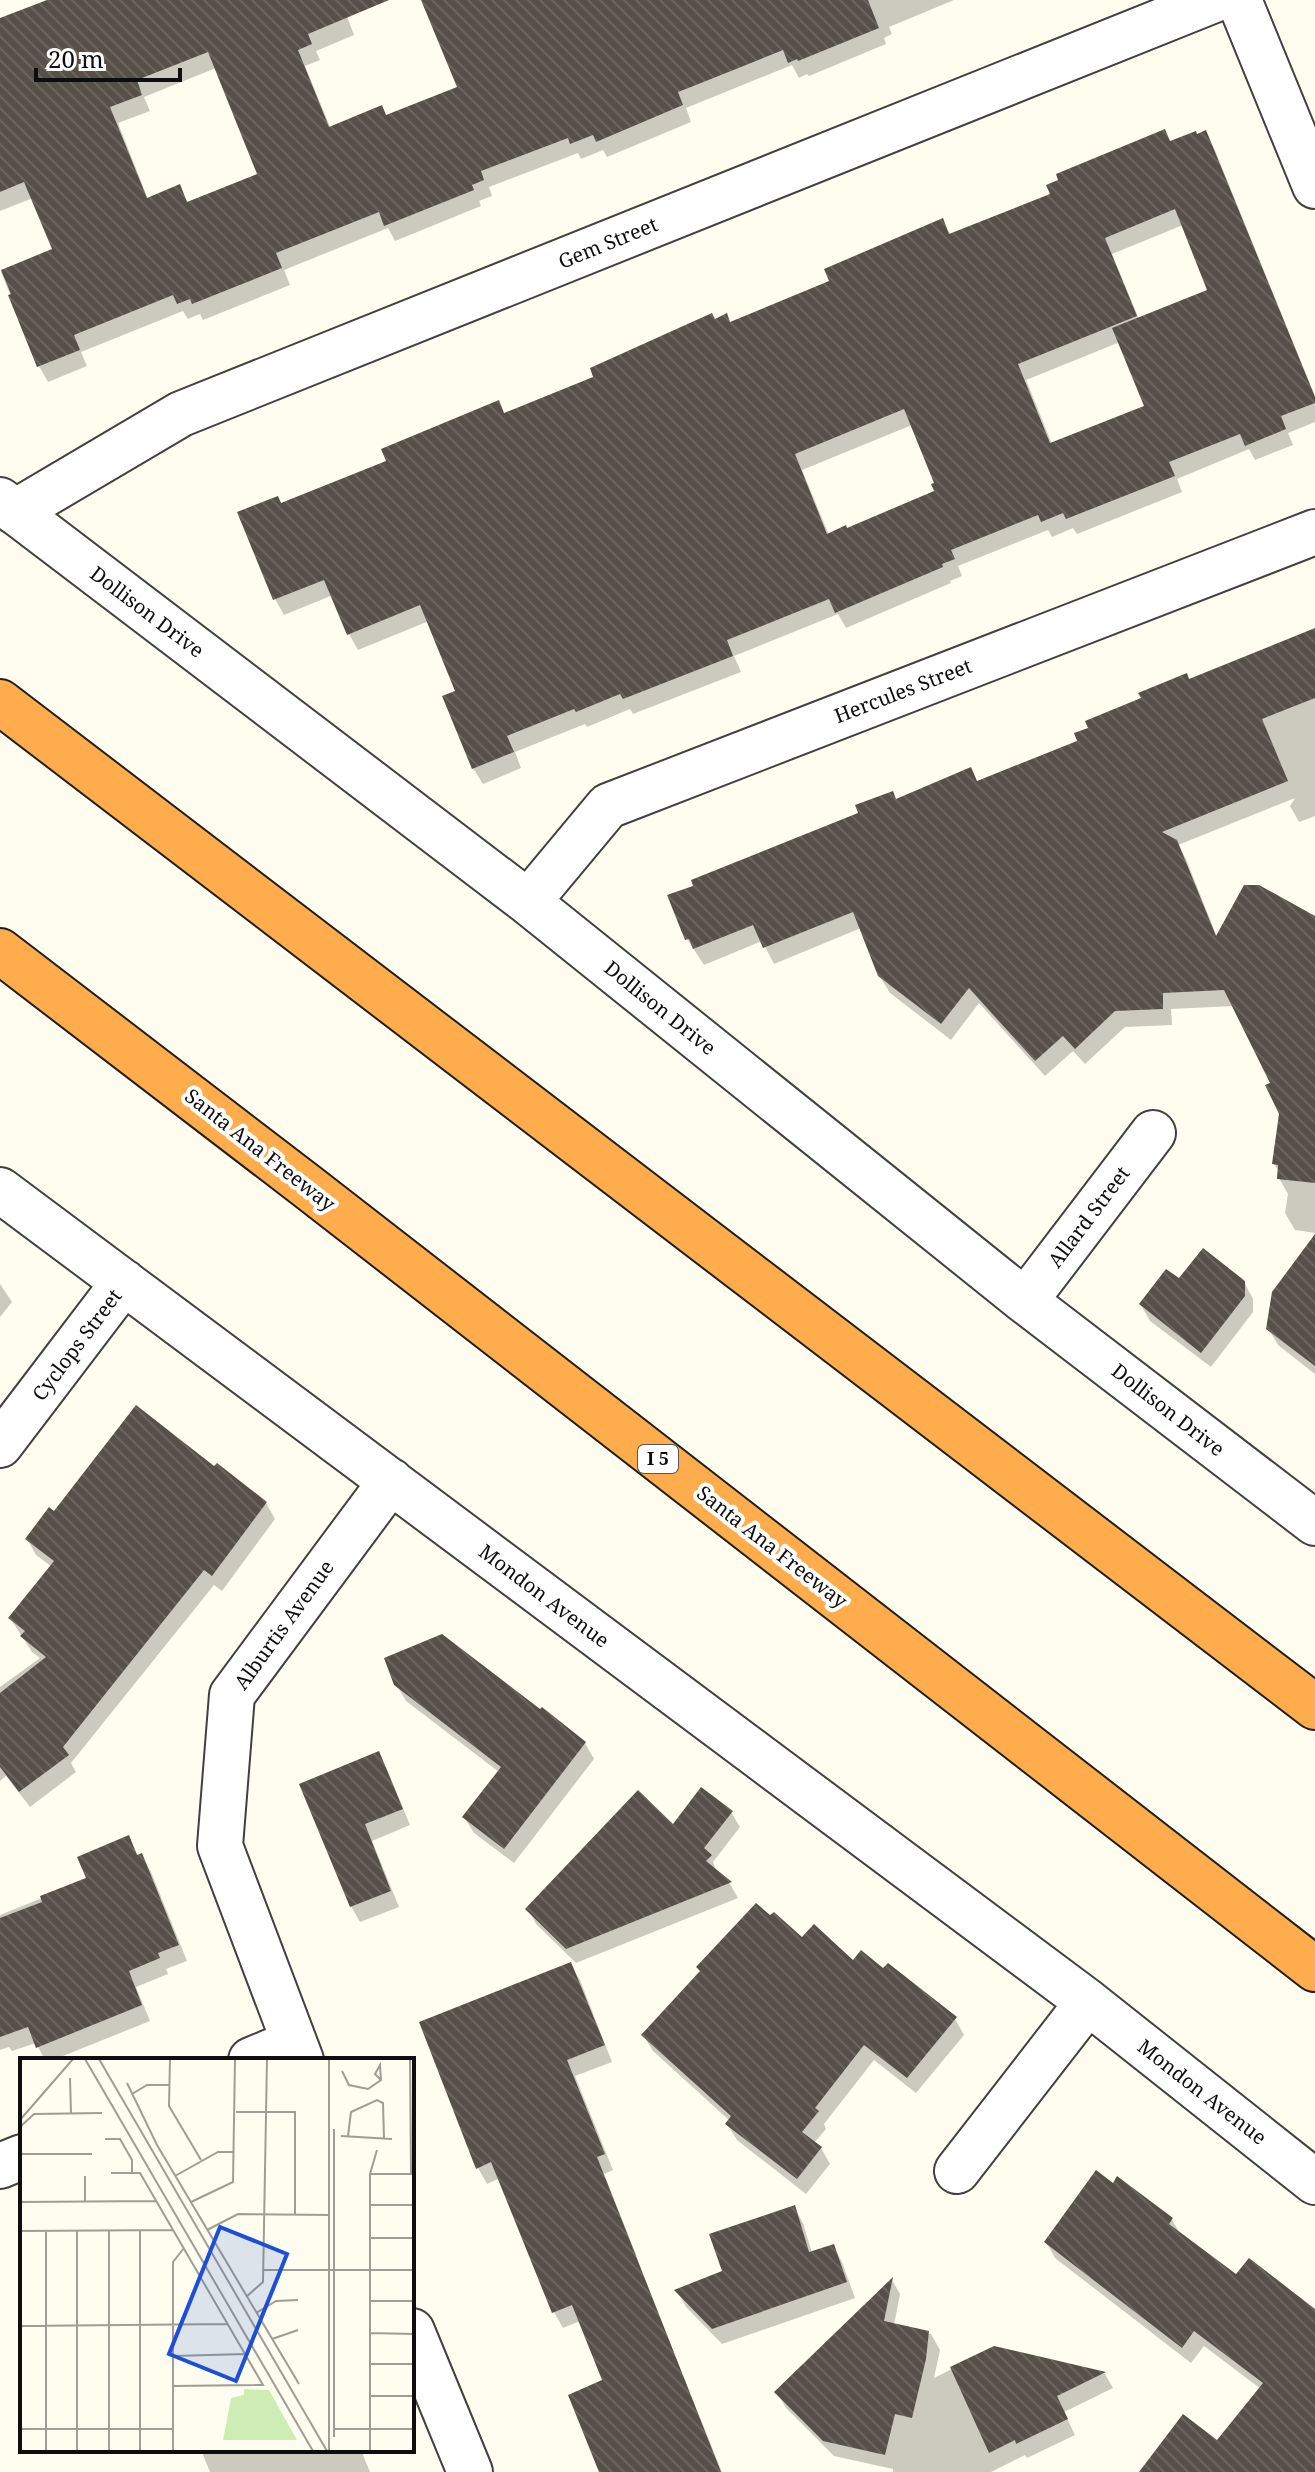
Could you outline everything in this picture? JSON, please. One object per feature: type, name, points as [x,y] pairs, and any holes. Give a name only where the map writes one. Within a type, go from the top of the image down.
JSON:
[{"type":"highway","points":[[0,702],[1315,1707]]},
{"type":"highway","name":"Santa Ana Freeway","points":[[0,951],[1315,1969]]},
{"type":"street","name":"Gem Street","points":[[8,506],[181,414],[1214,0]]},
{"type":"street","points":[[1239,0],[1315,186]]},
{"type":"street","name":"Dollison Drive","points":[[8,506],[528,902],[1025,1301],[1315,1523]]},
{"type":"street","name":"Hercules Street","points":[[528,902],[608,806],[1315,532]]},
{"type":"street","name":"Allard Street","points":[[1025,1301],[1153,1133]]},
{"type":"street","name":"Mondon Avenue","points":[[0,1190],[1088,2002],[1315,2182]]},
{"type":"street","name":"Cyclops Street","points":[[0,1445],[124,1282]]},
{"type":"street","name":"Alburtis Avenue","points":[[297,2051],[220,1846],[232,1695],[391,1481]]},
{"type":"street","points":[[957,2171],[1088,2002]]},
{"type":"street","points":[[261,2058],[297,2051]]},
{"type":"street","points":[[0,2166],[20,2158]]},
{"type":"street","points":[[414,2336],[470,2472]]},
{"type":"building","points":[[47,0],[389,0],[308,34],[312,44],[298,50],[329,127],[382,105],[386,115],[457,87],[421,0],[868,0],[879,28],[798,61],[788,63],[783,50],[678,92],[683,105],[596,142],[593,135],[570,144],[568,138],[481,171],[484,180],[472,185],[474,190],[384,226],[379,212],[276,253],[282,268],[192,304],[190,299],[177,304],[173,295],[74,335],[80,350],[37,367],[1,270],[52,249],[24,182],[0,192],[0,18]],"holes":[[[208,52],[257,174],[187,202],[180,184],[147,198],[110,107],[142,95],[137,80]]]},
{"type":"building","points":[[1165,129],[1170,141],[1206,130],[1315,403],[1281,416],[1286,429],[1245,446],[1240,434],[1169,462],[1175,476],[1066,519],[1063,513],[1041,522],[1038,515],[951,550],[955,559],[942,564],[943,567],[835,613],[829,599],[727,640],[733,656],[623,699],[620,694],[507,736],[514,752],[472,769],[442,696],[455,691],[420,605],[347,635],[324,580],[273,600],[237,512],[278,496],[281,503],[386,461],[381,449],[499,400],[504,413],[593,377],[590,368],[712,313],[715,319],[727,313],[730,322],[829,281],[824,269],[943,218],[949,234],[1050,194],[1046,185],[1058,180],[1056,174]],"holes":[[[1175,209],[1207,290],[1112,328],[1144,406],[1050,443],[1018,364],[1137,316],[1105,238]],[[904,409],[934,483],[931,484],[934,491],[827,534],[795,454]]]},
{"type":"building","points":[[1315,628],[1315,698],[1262,719],[1288,781],[1162,832],[1177,840],[1216,936],[1244,885],[1259,885],[1315,916],[1315,1183],[1277,1179],[1278,1165],[1272,1164],[1279,1114],[1265,1085],[1270,1083],[1224,990],[1163,993],[1163,1009],[1115,1011],[1075,1049],[1063,1036],[1035,1061],[969,988],[941,1024],[878,976],[853,912],[763,948],[753,925],[693,949],[689,939],[685,940],[667,895],[693,886],[691,880],[858,813],[855,805],[893,791],[896,799],[971,767],[977,781],[1077,741],[1074,733],[1088,728],[1085,721],[1141,698],[1138,693],[1187,673],[1189,679]]},
{"type":"building","points":[[1315,1234],[1315,1366],[1266,1329],[1272,1292]]},
{"type":"building","points":[[1203,1248],[1245,1281],[1245,1296],[1201,1353],[1139,1304],[1166,1269],[1179,1278]]},
{"type":"building","points":[[136,1405],[214,1466],[217,1463],[267,1502],[212,1576],[204,1570],[63,1747],[69,1755],[19,1792],[0,1767],[0,1693],[46,1657],[20,1636],[25,1631],[8,1618],[54,1561],[25,1539],[49,1507],[54,1511]]},
{"type":"building","points":[[442,1634],[586,1742],[504,1849],[462,1817],[501,1767],[394,1685],[384,1658]]},
{"type":"building","points":[[379,1751],[403,1809],[365,1824],[391,1891],[350,1907],[299,1784]]},
{"type":"building","points":[[701,1787],[733,1811],[704,1848],[712,1855],[706,1861],[732,1882],[566,1949],[525,1909],[638,1790],[673,1824]]},
{"type":"building","points":[[129,1835],[137,1855],[142,1853],[179,1945],[158,1953],[160,1958],[129,1971],[142,2005],[36,2048],[28,2027],[0,2037],[0,1918],[42,1902],[40,1896],[86,1878],[77,1857]]},
{"type":"building","points":[[756,1903],[770,1915],[774,1912],[802,1937],[814,1924],[853,1960],[861,1950],[883,1968],[888,1963],[957,2017],[907,2078],[864,2045],[815,2108],[819,2111],[802,2132],[822,2147],[797,2179],[725,2124],[731,2116],[641,2035],[700,1971],[696,1967]]},
{"type":"building","points":[[571,1962],[605,2045],[567,2060],[605,2154],[597,2157],[721,2472],[599,2472],[568,2395],[602,2380],[572,2305],[552,2313],[491,2162],[476,2169],[419,2022]]},
{"type":"building","points":[[1096,2170],[1113,2183],[1117,2176],[1173,2218],[1169,2224],[1236,2274],[1249,2258],[1315,2309],[1315,2472],[1139,2472],[1183,2414],[1217,2440],[1263,2383],[1194,2331],[1182,2348],[1044,2242]]},
{"type":"building","points":[[795,2205],[809,2252],[834,2244],[847,2282],[712,2329],[674,2290],[722,2271],[709,2234]]},
{"type":"building","points":[[893,2277],[884,2321],[929,2331],[926,2359],[912,2418],[895,2414],[885,2455],[823,2441],[774,2392]]},
{"type":"building","points":[[994,2346],[1106,2372],[1057,2396],[1068,2419],[1016,2444],[1015,2440],[989,2453],[950,2367]]}]
